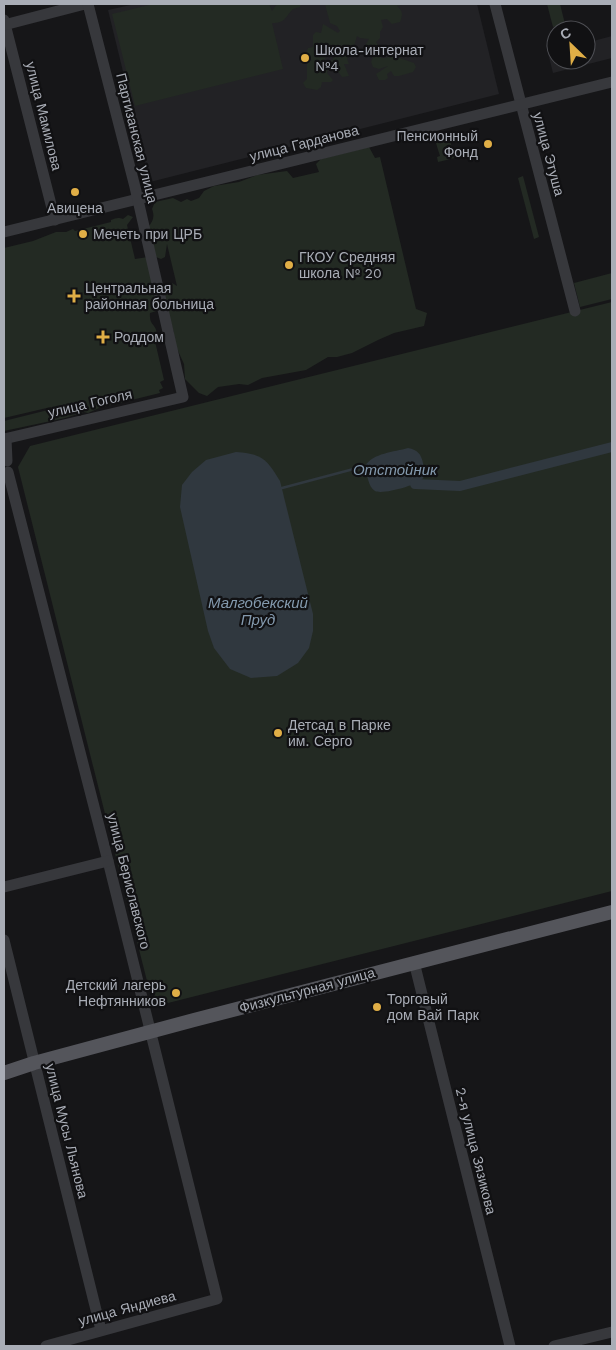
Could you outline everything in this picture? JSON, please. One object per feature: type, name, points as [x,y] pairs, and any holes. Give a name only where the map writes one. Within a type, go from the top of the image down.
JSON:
[{"type":"main road","name":"Физкультурная улица","points":[[4,1073],[34,1063],[414,962],[612,912]]},
{"type":"street","points":[[4,23],[86,4]]},
{"type":"street","name":"Партизанская улица","points":[[86,4],[138,200],[183,397]]},
{"type":"street","name":"улица Этуша","points":[[495,4],[576,311]]},
{"type":"street","name":"улица Мамилова","points":[[4,23],[55,220]]},
{"type":"street","name":"улица Гарданова","points":[[4,232],[612,82]]},
{"type":"street","name":"улица Гоголя","points":[[5,439],[183,397]]},
{"type":"street","name":"улица Бериславского","points":[[5,439],[7,467],[108,860],[217,1299]]},
{"type":"street","points":[[4,887],[108,860]]},
{"type":"street","name":"улица Мусы Льянова","points":[[4,940],[101,1330]]},
{"type":"street","name":"2-я улица Зязикова","points":[[414,962],[510,1346]]},
{"type":"street","name":"улица Яндиева","points":[[46,1346],[217,1299]]},
{"type":"street","points":[[554,1346],[612,1332]]},
{"type":"shaded area","name":"Школа-интернат №4","points":[[135,4],[477,4],[499,94],[150,182],[108,10]]},
{"type":"shaded area","points":[[153,4],[269,4],[272,11],[277,4],[301,4],[300,7],[293,9],[283,21],[272,23],[283,69],[135,106],[112,14]]},
{"type":"shaded area","points":[[325,4],[407,4],[397,6],[402,13],[400,22],[392,24],[387,19],[381,20],[383,27],[380,32],[380,38],[376,42],[382,53],[381,58],[391,55],[414,63],[416,67],[413,72],[394,76],[391,71],[387,74],[388,78],[379,80],[376,74],[388,66],[379,69],[373,67],[371,62],[373,57],[365,50],[369,39],[357,36],[352,47],[342,48],[332,45],[324,60],[327,62],[333,60],[334,52],[346,53],[349,56],[347,59],[349,64],[344,64],[349,76],[342,77],[336,65],[328,68],[327,73],[333,80],[331,82],[322,82],[321,87],[317,90],[306,88],[303,83],[307,79],[307,63],[312,60],[306,54],[308,48],[313,47],[313,35],[316,32],[321,33],[323,24],[338,33],[340,31],[337,26],[330,23]]},
{"type":"shaded area","points":[[547,4],[560,4],[564,20],[551,20]]},
{"type":"shaded area","points":[[612,36],[612,58],[596,62],[596,40]]},
{"type":"shaded area","points":[[552,70],[565,70],[553,73]]},
{"type":"shaded area","points":[[449,137],[455,158],[438,162],[437,157],[440,156],[435,140]]},
{"type":"shaded area","name":"ГКОУ Средняя школа № 20","points":[[369,147],[375,158],[380,157],[416,309],[427,313],[424,326],[394,333],[352,353],[328,357],[306,370],[262,378],[248,385],[239,384],[218,387],[207,396],[199,393],[185,379],[184,364],[174,342],[174,333],[163,287],[172,283],[177,286],[167,244],[165,257],[161,259],[156,257],[148,227],[153,219],[152,209],[155,202],[173,198],[181,202],[187,199],[191,201],[199,198],[204,191],[214,186],[239,182],[257,175],[287,171],[293,178],[319,172],[316,164],[321,159]]},
{"type":"shaded area","points":[[523,176],[539,237],[534,239],[518,178]]},
{"type":"shaded area","name":"Центральная районная больница","points":[[128,215],[133,217],[127,225],[135,259],[148,257],[160,310],[150,313],[150,317],[157,334],[154,337],[164,380],[160,382],[163,388],[159,390],[160,393],[99,408],[88,413],[84,412],[4,431],[4,421],[52,409],[51,407],[4,418],[4,248],[33,241],[56,232],[66,232],[73,229],[75,231],[111,222],[111,220],[116,218],[123,219]]},
{"type":"shaded area","points":[[612,273],[612,299],[580,307],[574,283]]},
{"type":"shaded area","points":[[612,302],[612,891],[168,1003],[150,993],[18,467],[30,446]]},
{"type":"water","name":"Отстойник","points":[[408,448],[417,451],[421,457],[424,471],[423,478],[415,484],[400,489],[385,492],[375,491],[369,483],[365,466],[373,458]]},
{"type":"water","name":"Малгобекский Пруд","points":[[236,452],[258,456],[267,462],[280,481],[313,614],[313,631],[309,648],[298,663],[277,676],[251,678],[230,669],[214,648],[208,631],[180,507],[182,485],[192,472],[206,460]]},
{"type":"waterway","points":[[415,484],[460,486],[612,447]]},
{"type":"waterway","points":[[282,488],[365,466]]},
{"type":"place","name":"Школа-интернат №4","points":[[305,58]]},
{"type":"place","name":"Пенсионный Фонд","points":[[488,144]]},
{"type":"place","name":"Авицена","points":[[75,192]]},
{"type":"place","name":"Мечеть при ЦРБ","points":[[83,234]]},
{"type":"place","name":"ГКОУ Средняя школа № 20","points":[[289,265]]},
{"type":"place","name":"Центральная районная больница","points":[[74,296]]},
{"type":"place","name":"Роддом","points":[[103,337]]},
{"type":"place","name":"Детсад в Парке им. Серго","points":[[278,733]]},
{"type":"place","name":"Детский лагерь Нефтянников","points":[[176,993]]},
{"type":"place","name":"Торговый дом Вай Парк","points":[[377,1007]]}]
